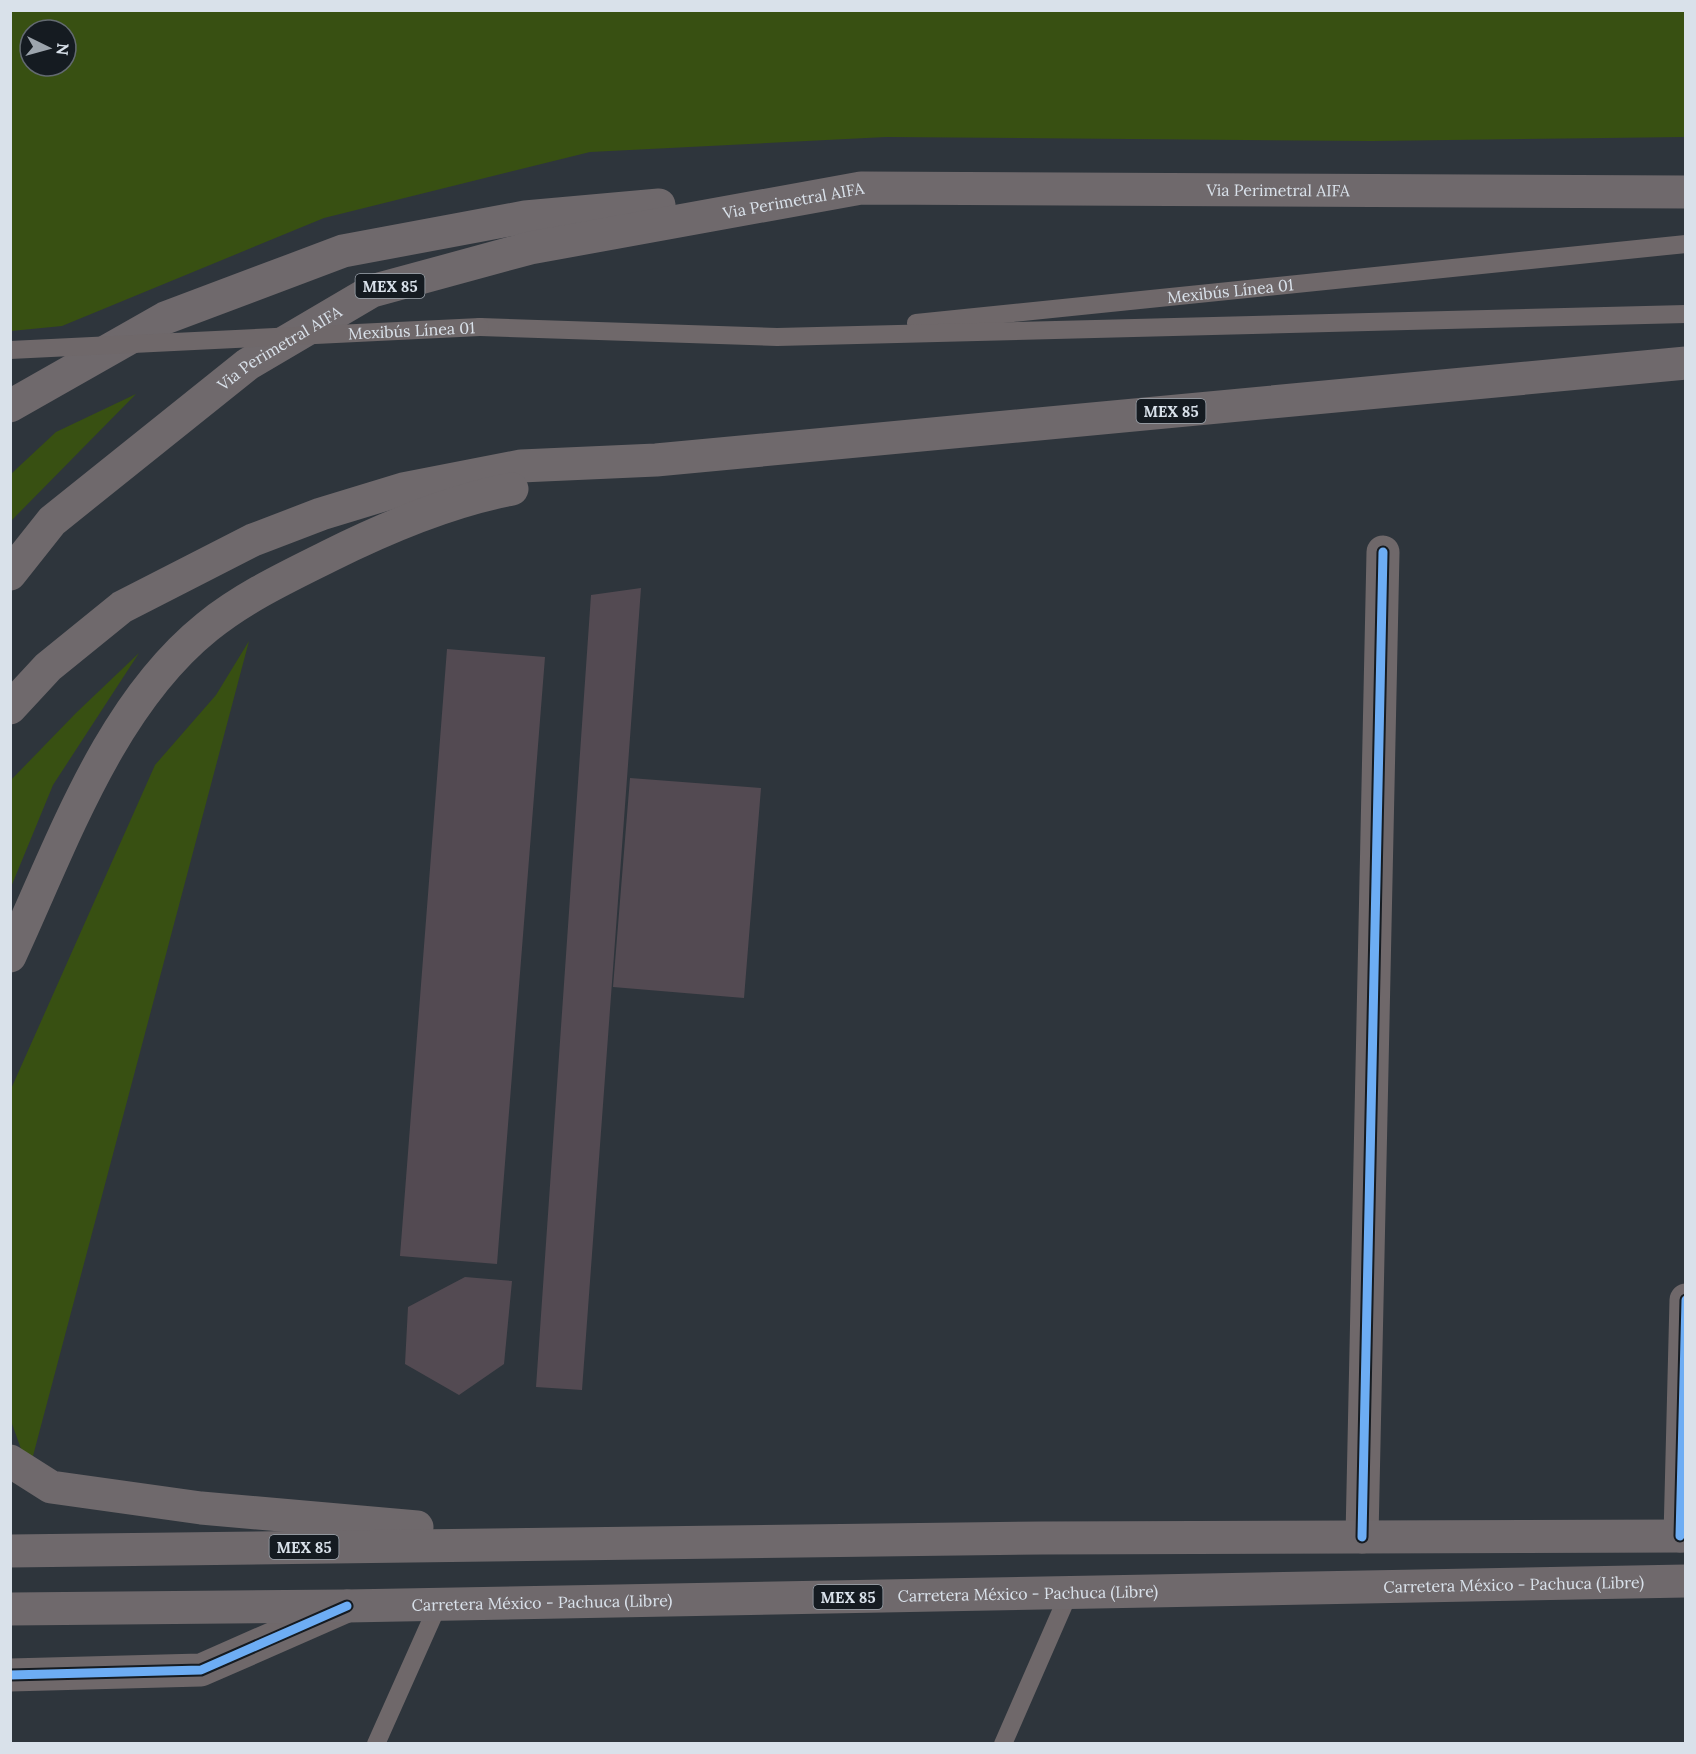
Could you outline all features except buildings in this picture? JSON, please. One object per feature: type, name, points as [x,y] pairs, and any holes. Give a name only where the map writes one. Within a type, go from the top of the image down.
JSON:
[{"type":"main road","name":"Via Perimetral AIFA","points":[[10,574],[52,521],[248,364],[372,291],[530,248],[861,188],[1686,192]]},
{"type":"main road","points":[[10,406],[165,318],[343,251],[525,216],[861,188]]},
{"type":"main road","name":"MEX 85","points":[[656,460],[1686,363]]},
{"type":"main road","points":[[10,708],[48,667],[122,607],[263,536],[321,514],[404,489],[521,466],[656,460]]},
{"type":"main road","points":[[10,956],[105,751],[164,669],[207,627],[270,585],[395,525],[489,493],[656,460]]},
{"type":"main road","points":[[10,1461],[51,1487],[62,1489],[201,1508],[598,1543]]},
{"type":"main road","name":"MEX 85","points":[[10,1551],[1042,1538],[1683,1536]]},
{"type":"main road","name":"Carretera México - Pachuca (Libre)","points":[[10,1609],[438,1605],[1686,1581]]},
{"type":"street","points":[[1362,1537],[1383,552]]},
{"type":"street","points":[[1683,1536],[1686,1300]]},
{"type":"street","points":[[10,1675],[201,1670],[347,1606]]},
{"type":"lane","name":"Mexibús Línea 01","points":[[777,338],[1686,244]]},
{"type":"lane","name":"Mexibús Línea 01","points":[[10,350],[480,327],[777,338],[1686,314]]},
{"type":"lane","points":[[1003,1743],[1069,1593]]},
{"type":"lane","points":[[376,1743],[438,1605]]},
{"type":"green space","points":[[11,10],[1685,11],[1685,137],[1372,141],[886,137],[590,152],[324,218],[62,326],[11,331]]},
{"type":"green space","points":[[136,394],[11,521],[11,474],[56,432]]},
{"type":"green space","points":[[249,641],[29,1471],[11,1421],[11,1089],[155,765],[216,695]]},
{"type":"green space","points":[[139,653],[53,785],[11,887],[11,780]]},
{"type":"cycle path","points":[[1362,1537],[1383,552]]},
{"type":"cycle path","points":[[1680,1536],[1686,1300]]},
{"type":"cycle path","points":[[10,1675],[201,1670],[347,1606]]}]
